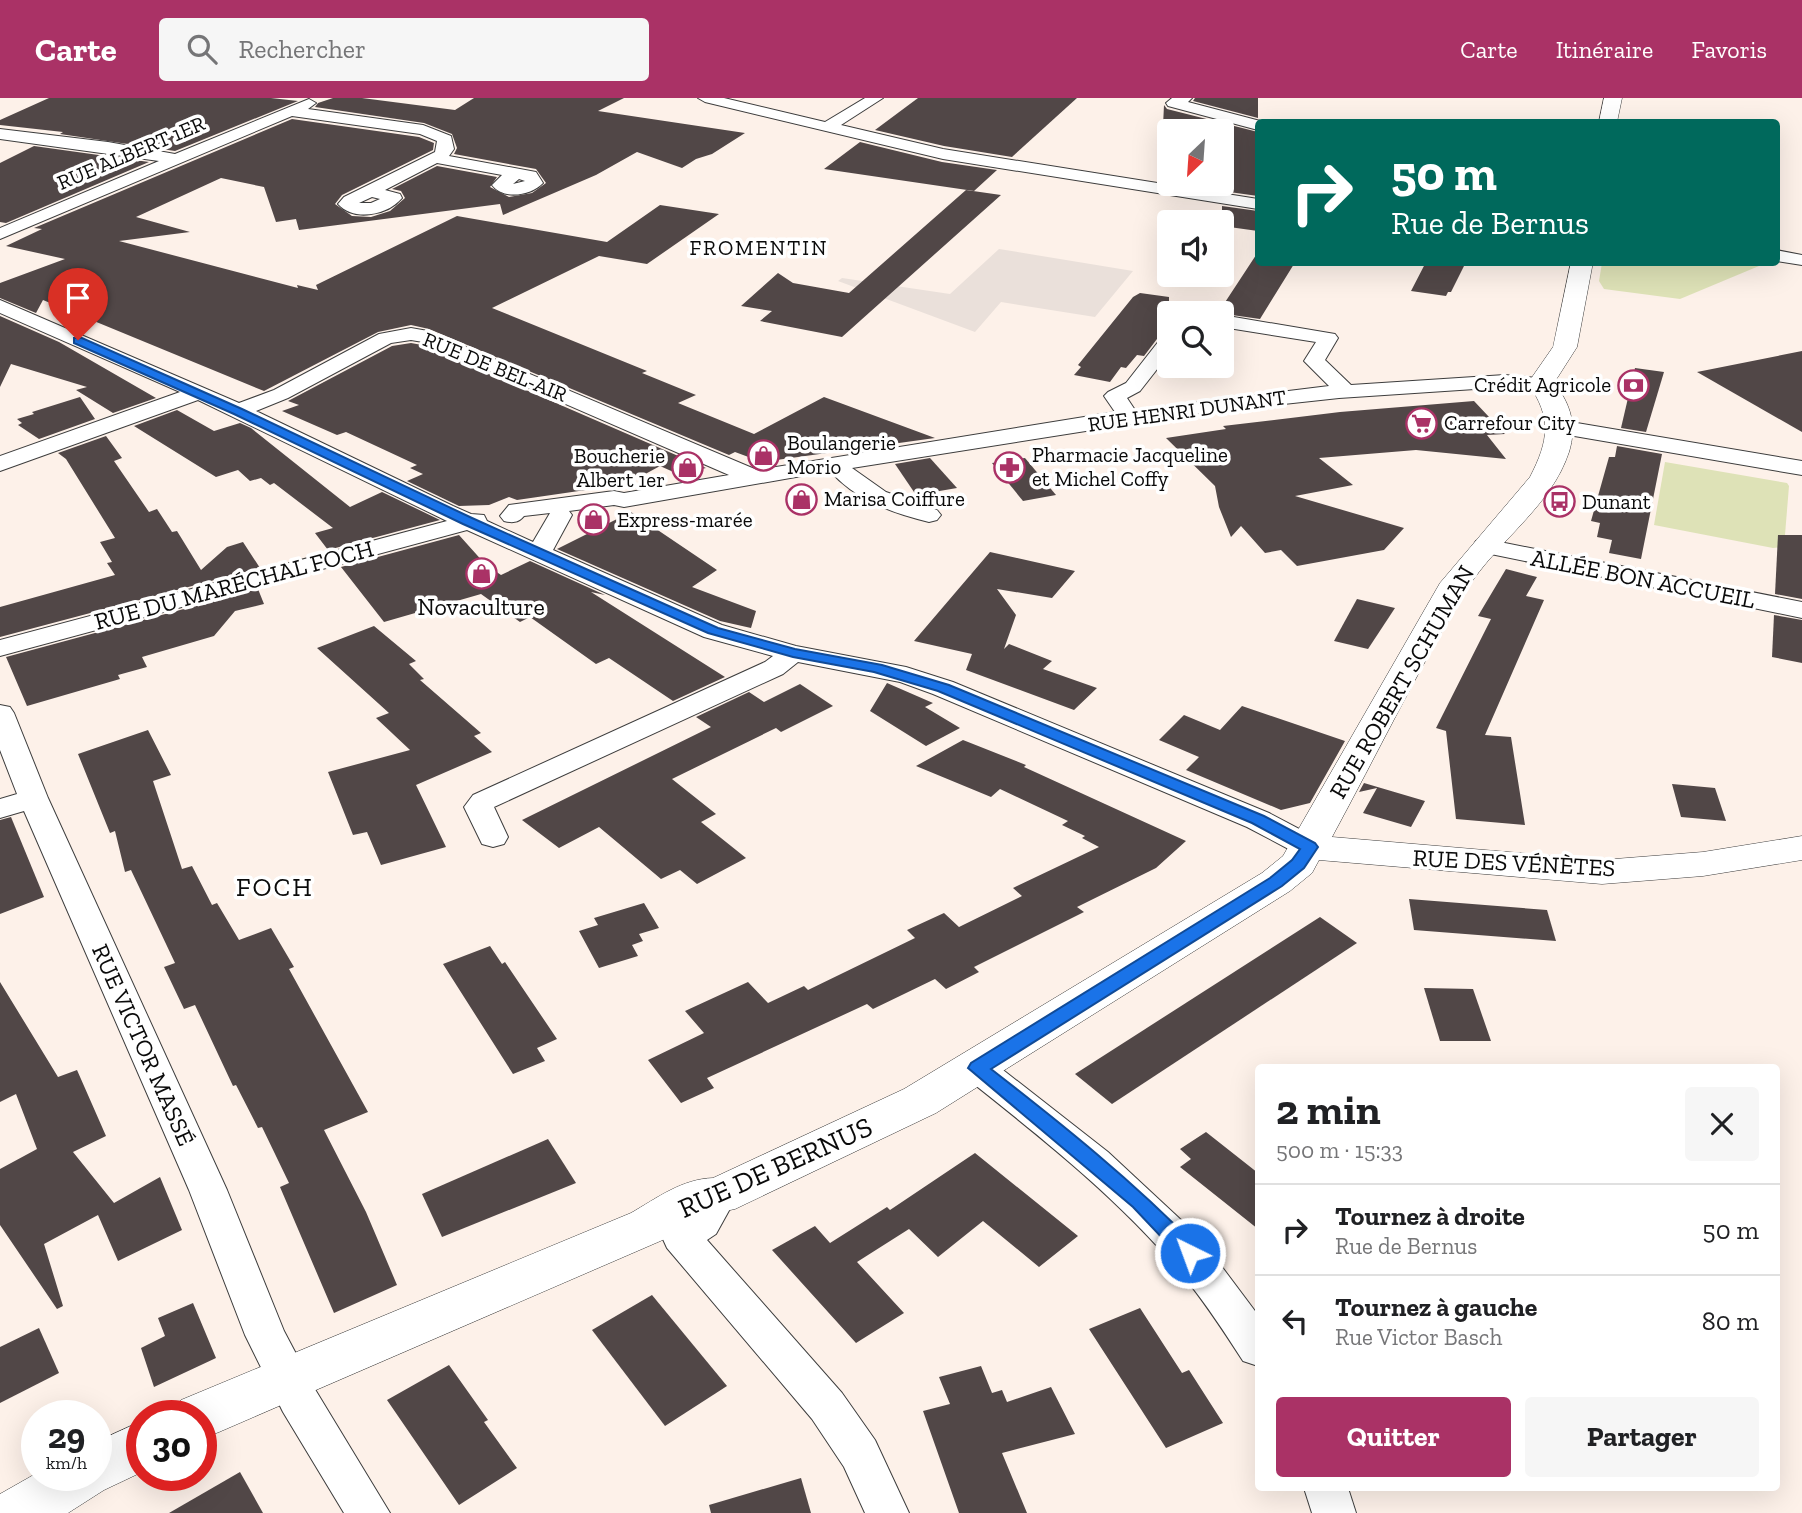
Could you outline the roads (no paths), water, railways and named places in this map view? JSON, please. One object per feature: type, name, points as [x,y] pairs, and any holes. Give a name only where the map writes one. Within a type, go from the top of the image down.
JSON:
[{"type":"street","name":"RUE ALBERT 1ER","points":[[2,232],[320,98]]},
{"type":"street","points":[[705,98],[943,154],[1255,204]]},
{"type":"street","points":[[829,126],[876,98]]},
{"type":"street","points":[[1185,98],[1173,103],[1255,124]]},
{"type":"street","points":[[1609,119],[1613,98]]},
{"type":"street","points":[[292,111],[432,132],[446,141],[446,149],[436,158],[371,191]]},
{"type":"street","points":[[0,134],[108,147],[176,159]]},
{"type":"street","points":[[436,158],[516,173]]},
{"type":"street","points":[[1780,256],[1802,260]]},
{"type":"street","points":[[1541,383],[1565,347],[1581,266]]},
{"type":"street","points":[[0,306],[238,411],[468,521],[713,631],[793,653],[877,668],[943,688],[1258,820],[1309,847]]},
{"type":"street","points":[[1234,323],[1328,338],[1314,361],[1347,392]]},
{"type":"street","name":"RUE DE BEL-AIR","points":[[238,411],[281,394],[386,338],[411,334],[428,337],[753,477]]},
{"type":"street","points":[[1129,417],[1115,396],[1133,387],[1157,356]]},
{"type":"street","name":"RUE HENRI DUNANT","points":[[512,516],[517,510],[614,498],[624,500],[835,463],[1129,417],[1285,397],[1505,381],[1541,383]]},
{"type":"street","name":"RUE ROBERT SCHUMAN","points":[[1309,847],[1455,583],[1542,480],[1550,466],[1559,427],[1559,410],[1554,397],[1541,383]]},
{"type":"street","points":[[0,464],[198,393]]},
{"type":"street","points":[[1559,427],[1802,468]]},
{"type":"street","points":[[835,463],[852,483],[870,494],[929,515]]},
{"type":"street","name":"RUE HENRI DUNANT","points":[[468,521],[512,516],[522,520],[616,506],[624,500]]},
{"type":"street","points":[[540,553],[559,515]]},
{"type":"street","name":"RUE DU MARÉCHAL FOCH","points":[[0,648],[468,521]]},
{"type":"street","name":"ALLÉE BON ACCUEIL","points":[[1485,546],[1802,610]]},
{"type":"street","points":[[493,837],[480,807],[483,801],[774,668],[793,653]]},
{"type":"street","name":"RUE VICTOR MASSÉ","points":[[0,713],[33,798],[208,1191],[261,1326],[298,1399],[368,1513]]},
{"type":"street","points":[[0,809],[33,798]]},
{"type":"street","name":"RUE DES VÉNÈTES","points":[[1309,847],[1602,872],[1703,864],[1802,848]]},
{"type":"street","name":"RUE DE BERNUS","points":[[217,1409],[289,1377],[664,1232],[698,1197],[718,1196],[920,1101],[1276,882],[1298,864],[1309,847]]},
{"type":"street","points":[[977,1068],[1076,1146],[1174,1235],[1236,1312],[1255,1344]]},
{"type":"street","points":[[664,1232],[827,1406],[860,1454],[887,1513]]},
{"type":"street","points":[[17,1513],[56,1491]]},
{"type":"street","points":[[1327,1491],[1334,1513]]},
{"type":"place","name":"Crédit Agricole","points":[[1634,385]]},
{"type":"place","name":"Carrefour City","points":[[1421,423]]},
{"type":"place","name":"Boulangerie Morio","points":[[764,455]]},
{"type":"place","name":"Pharmacie Jacqueline et Michel Coffy","points":[[1009,467]]},
{"type":"place","name":"Boucherie Albert 1er","points":[[688,468]]},
{"type":"place","name":"Marisa Coiffure","points":[[801,499]]},
{"type":"place","name":"Dunant","points":[[1559,502]]},
{"type":"place","name":"Express-marée","points":[[594,520]]},
{"type":"place","name":"Novaculture","points":[[481,573]]},
{"type":"district","name":"FROMENTIN","points":[[759,248]]},
{"type":"district","name":"FOCH","points":[[275,887]]}]
